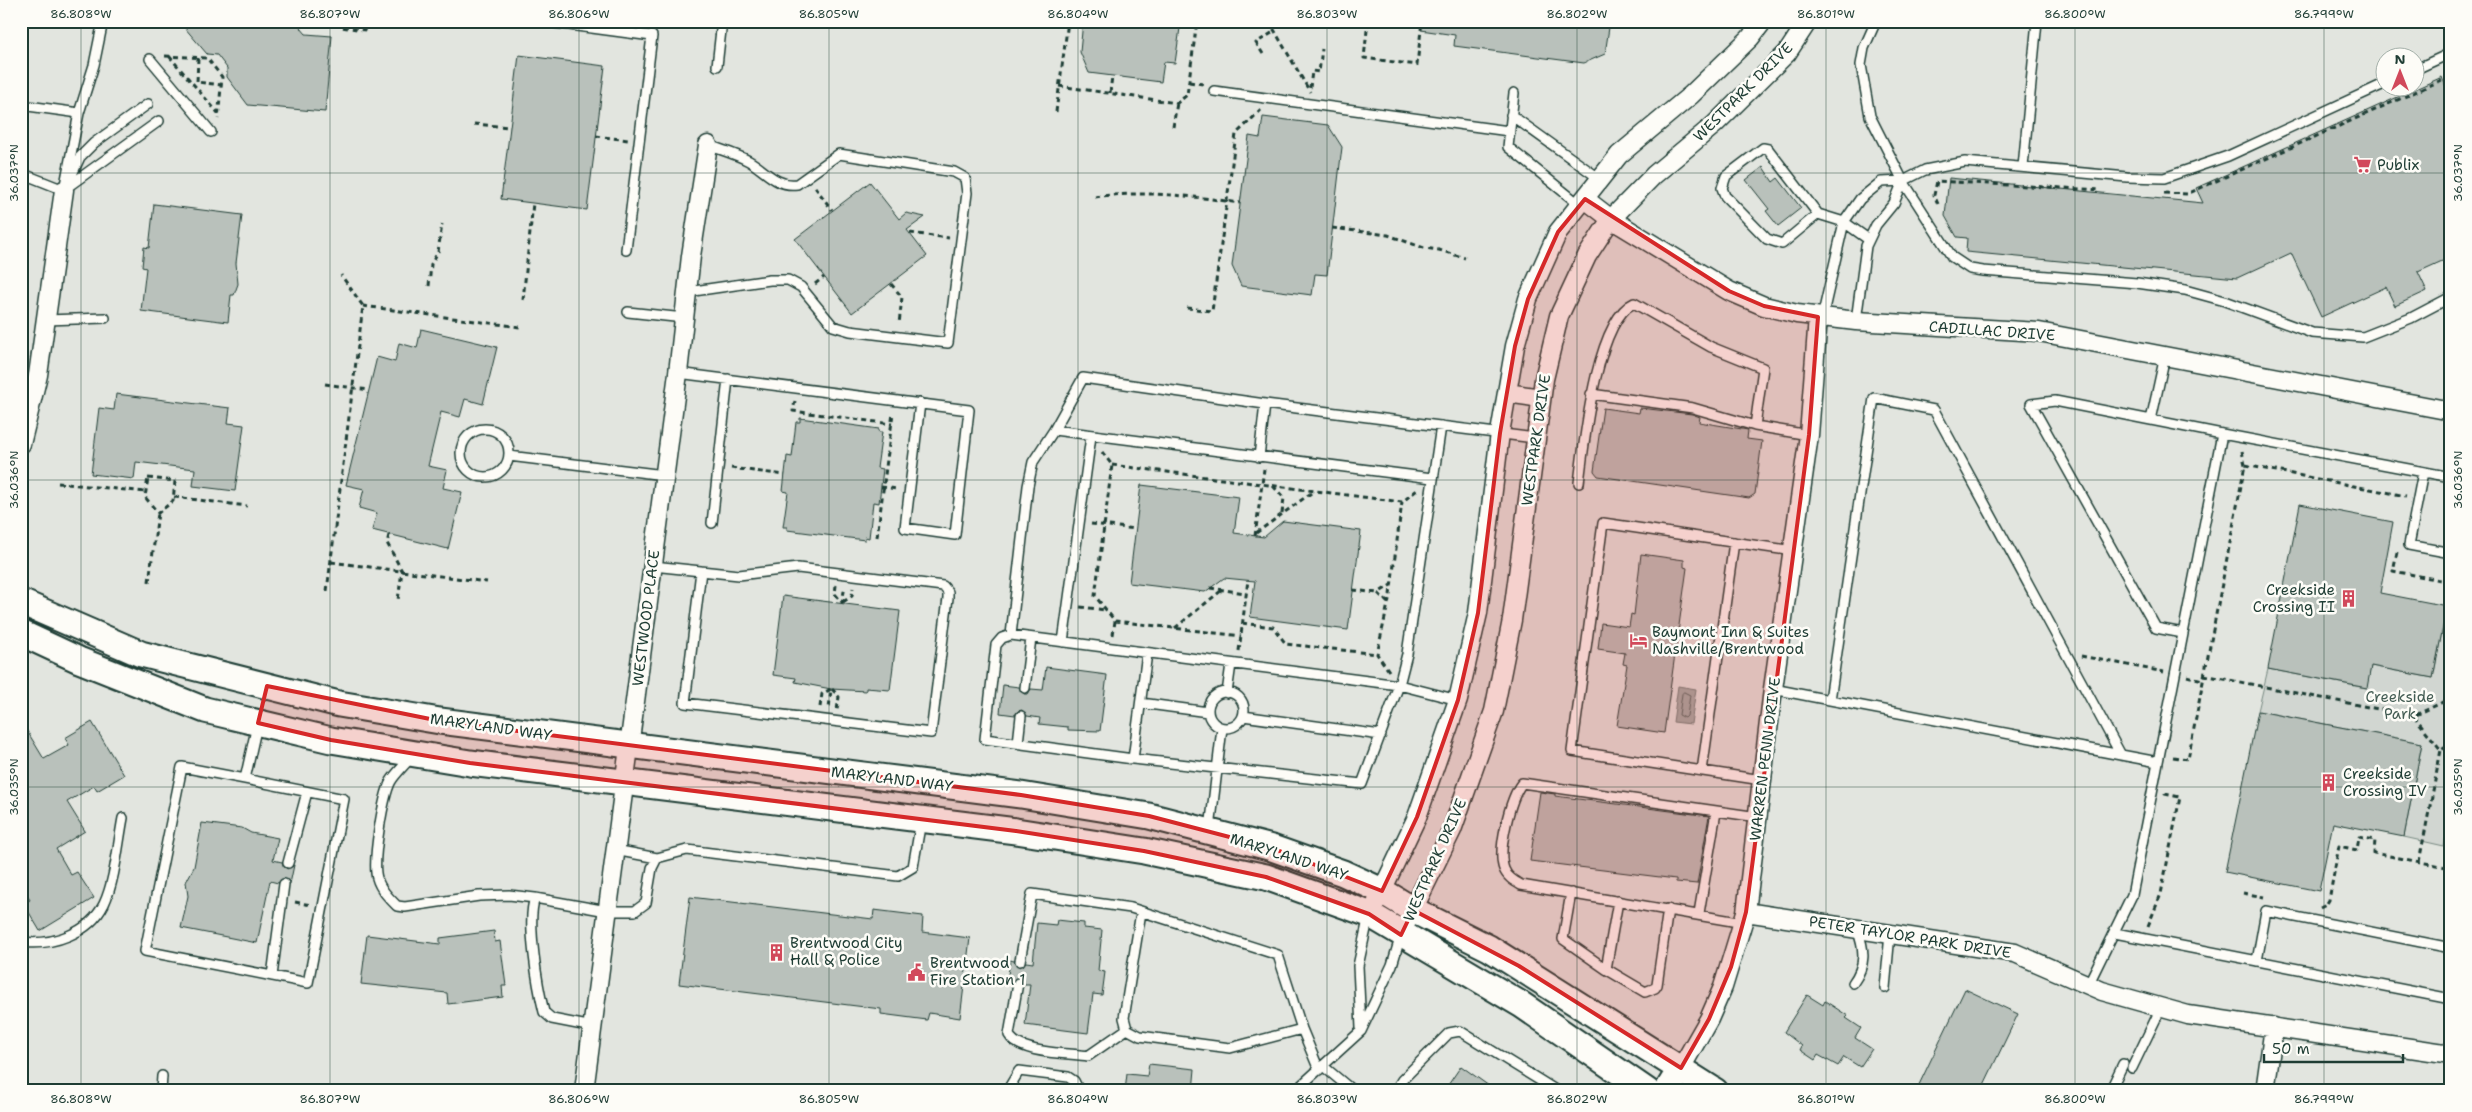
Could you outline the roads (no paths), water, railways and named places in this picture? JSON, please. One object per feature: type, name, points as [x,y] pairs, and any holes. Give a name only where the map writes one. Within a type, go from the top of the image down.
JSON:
[{"type":"main road","name":"MARYLAND WAY","points":[[21,602],[140,654],[339,704],[440,721],[958,788],[1149,816],[1272,848],[1343,873],[1382,891],[1413,910],[1520,966],[1715,1091]]},
{"type":"main road","name":"MARYLAND WAY","points":[[21,633],[147,688],[205,710],[331,740],[413,754],[1016,831],[1126,848],[1266,877],[1369,914],[1401,935],[1522,1005],[1647,1091]]},
{"type":"main road","points":[[258,723],[267,686]]},
{"type":"main road","points":[[922,820],[958,788]]},
{"type":"main road","points":[[1667,1091],[1681,1068]]},
{"type":"street","points":[[1369,914],[1417,817],[1458,700],[1478,613],[1500,433],[1515,346],[1528,299],[1558,232],[1619,155],[1691,95],[1750,38],[1762,21]]},
{"type":"street","name":"WESTPARK DRIVE","points":[[1401,935],[1452,830],[1494,711],[1512,620],[1541,398],[1559,316],[1586,256],[1612,219],[1654,175],[1715,124],[1787,53],[1808,21]]},
{"type":"street","name":"WESTWOOD PLACE","points":[[584,1091],[687,292],[708,145]]},
{"type":"street","points":[[21,444],[38,375],[64,190]]},
{"type":"street","name":"CADILLAC DRIVE","points":[[1582,202],[1707,278],[1747,300],[1784,311],[1856,322],[2040,332],[2451,412]]},
{"type":"street","name":"WARREN PENN DRIVE","points":[[1681,1068],[1709,1019],[1723,987],[1745,917],[1773,688],[1809,435],[1820,318]]},
{"type":"street","points":[[1507,393],[1541,398]]},
{"type":"street","name":"PETER TAYLOR PARK DRIVE","points":[[1745,917],[1857,928],[2015,953],[2088,985],[2188,1015],[2451,1054]]},
{"type":"street","points":[[2265,1091],[2274,1027]]},
{"type":"lane","points":[[64,190],[79,113],[94,66],[103,21]]},
{"type":"lane","points":[[540,21],[652,36],[626,250]]},
{"type":"lane","points":[[717,66],[722,21]]},
{"type":"lane","points":[[1876,21],[1864,48],[1861,65],[1870,116],[1903,181],[1952,257],[1970,269],[2137,283],[2185,290],[2225,301],[2312,332],[2362,337],[2411,318],[2451,297]]},
{"type":"lane","points":[[2023,167],[2037,21]]},
{"type":"lane","points":[[2424,65],[2451,53]]},
{"type":"lane","points":[[150,59],[211,132]]},
{"type":"lane","points":[[1820,318],[1844,222],[1860,199],[1881,182],[1903,181],[1924,170],[1965,162],[2128,177],[2164,178],[2228,156],[2374,89]]},
{"type":"lane","points":[[1214,91],[1509,132]]},
{"type":"lane","points":[[1514,93],[1508,148],[1582,202]]},
{"type":"lane","points":[[64,190],[80,157],[94,143],[148,104]]},
{"type":"lane","points":[[21,105],[79,113]]},
{"type":"lane","points":[[1511,115],[1600,179]]},
{"type":"lane","points":[[64,190],[159,121]]},
{"type":"lane","points":[[687,292],[770,280],[788,280],[801,287],[833,326],[850,331],[948,343],[967,185],[965,178],[954,172],[839,154],[797,184],[783,184],[748,160],[708,145]]},
{"type":"lane","points":[[1818,214],[1782,244],[1766,239],[1725,196],[1723,182],[1726,176],[1762,148],[1768,149],[1818,214],[1844,222],[1868,239]]},
{"type":"lane","points":[[21,173],[64,190]]},
{"type":"lane","points":[[1856,322],[1859,289],[1868,239],[1876,225],[1894,203],[1903,181]]},
{"type":"lane","points":[[1578,483],[1591,394],[1602,355],[1620,315],[1627,306],[1634,303],[1711,347],[1763,368],[1755,426]]},
{"type":"lane","points":[[628,312],[684,318]]},
{"type":"lane","points":[[46,320],[105,318]]},
{"type":"lane","points":[[2151,420],[2165,356]]},
{"type":"lane","points":[[678,373],[920,403],[969,410],[955,535],[905,528],[920,403]]},
{"type":"lane","points":[[1011,635],[1028,486],[1033,462],[1054,430],[1083,378],[1265,404],[1535,438]]},
{"type":"lane","points":[[712,523],[728,379]]},
{"type":"lane","points":[[1591,394],[1693,408],[1755,426],[1809,435]]},
{"type":"lane","points":[[1830,700],[1874,398],[1934,410],[2122,755]]},
{"type":"lane","points":[[2183,633],[2156,628],[2032,404],[2055,401],[2451,477]]},
{"type":"lane","points":[[1262,457],[1265,404]]},
{"type":"lane","points":[[1441,426],[1407,654],[1399,685],[1362,784],[1133,759],[984,739],[996,645],[1002,638],[1011,635],[1399,685],[1458,700]]},
{"type":"lane","points":[[488,429],[505,439],[509,448],[509,456],[504,468],[498,473],[488,477],[477,476],[464,465],[462,447],[470,435],[478,430],[488,429]]},
{"type":"lane","points":[[1054,430],[1432,478]]},
{"type":"lane","points":[[2088,985],[2115,933],[2137,879],[2222,434]]},
{"type":"lane","points":[[1063,642],[1091,436]]},
{"type":"lane","points":[[509,456],[664,475]]},
{"type":"lane","points":[[2423,472],[2409,545],[2451,553]]},
{"type":"lane","points":[[1762,780],[1572,751],[1604,523],[1794,551]]},
{"type":"lane","points":[[1702,771],[1734,542]]},
{"type":"lane","points":[[652,566],[701,571],[739,575],[798,568],[938,584],[946,588],[948,598],[931,733],[685,703],[701,571]]},
{"type":"lane","points":[[1025,688],[1031,638]]},
{"type":"lane","points":[[1133,759],[1147,653]]},
{"type":"lane","points":[[1227,692],[1234,664]]},
{"type":"lane","points":[[1773,688],[2158,762]]},
{"type":"lane","points":[[1227,692],[1234,694],[1242,702],[1243,716],[1233,727],[1222,728],[1212,721],[1208,712],[1209,705],[1214,697],[1227,692]]},
{"type":"lane","points":[[1141,703],[1208,712]]},
{"type":"lane","points":[[1018,744],[1021,716]]},
{"type":"lane","points":[[1243,716],[1381,735]]},
{"type":"lane","points":[[245,779],[258,723]]},
{"type":"lane","points":[[1210,832],[1222,728]]},
{"type":"lane","points":[[413,754],[392,780],[388,790],[375,864],[379,884],[396,906],[406,907],[479,896],[509,895],[607,911],[635,911],[646,903],[652,868],[658,858]]},
{"type":"lane","points":[[182,767],[307,792],[344,799],[308,983],[145,951],[182,767]]},
{"type":"lane","points":[[1745,917],[1700,914],[1521,885],[1511,879],[1505,871],[1502,861],[1505,832],[1513,797],[1522,783],[1758,817]]},
{"type":"lane","points":[[288,864],[307,792]]},
{"type":"lane","points":[[1700,914],[1716,812]]},
{"type":"lane","points":[[21,942],[47,942],[62,938],[76,932],[97,914],[108,892],[122,818]]},
{"type":"lane","points":[[615,850],[658,858],[687,850],[898,876],[913,867],[922,820]]},
{"type":"lane","points":[[272,976],[284,884]]},
{"type":"lane","points":[[1571,893],[1563,939],[1606,969],[1645,992],[1655,988],[1657,985],[1668,909]]},
{"type":"lane","points":[[1020,961],[1032,894],[1131,908],[1278,955],[1302,1029],[1321,1068],[1353,1091]]},
{"type":"lane","points":[[535,898],[531,907],[532,924],[544,1012],[552,1019],[593,1027]]},
{"type":"lane","points":[[1606,969],[1618,901]]},
{"type":"lane","points":[[2257,961],[2266,911],[2451,948]]},
{"type":"lane","points":[[1141,912],[1124,1018],[1127,1029],[1140,1036],[1230,1048],[1302,1029]]},
{"type":"lane","points":[[1362,1031],[1358,966],[1369,914]]},
{"type":"lane","points":[[1852,984],[1860,973],[1864,957],[1862,942],[1857,928]]},
{"type":"lane","points":[[2115,933],[2451,999]]},
{"type":"lane","points":[[1885,988],[1890,934]]},
{"type":"lane","points":[[1296,1091],[1362,1031],[1392,965],[1401,935]]},
{"type":"lane","points":[[1018,983],[1010,1035],[1012,1042],[1020,1047],[1088,1056],[1127,1029]]},
{"type":"lane","points":[[2132,1068],[2161,1008]]},
{"type":"lane","points":[[1395,1091],[1402,1080],[1449,1032],[1455,1030],[1460,1031],[1557,1091]]},
{"type":"lane","points":[[2110,1091],[2123,1064]]},
{"type":"lane","points":[[1007,1091],[1019,1071],[1068,1077],[1074,1081],[1079,1091]]},
{"type":"lane","points":[[161,1091],[162,1076]]},
{"type":"water","points":[[1678,686],[1696,689],[1691,724],[1673,722]]},
{"type":"place","name":"Publix","points":[[2363,165]]},
{"type":"place","name":"Creekside Crossing II","points":[[2349,599]]},
{"type":"place","name":"Baymont Inn & Suites Nashville/Brentwood","points":[[1638,641]]},
{"type":"place","name":"Creekside Crossing IV","points":[[2329,783]]},
{"type":"place","name":"Brentwood City Hall & Police","points":[[776,952]]},
{"type":"place","name":"Brentwood Fire Station 1","points":[[916,972]]},
{"type":"park label","name":"Creekside Park","points":[[2400,706]]}]
